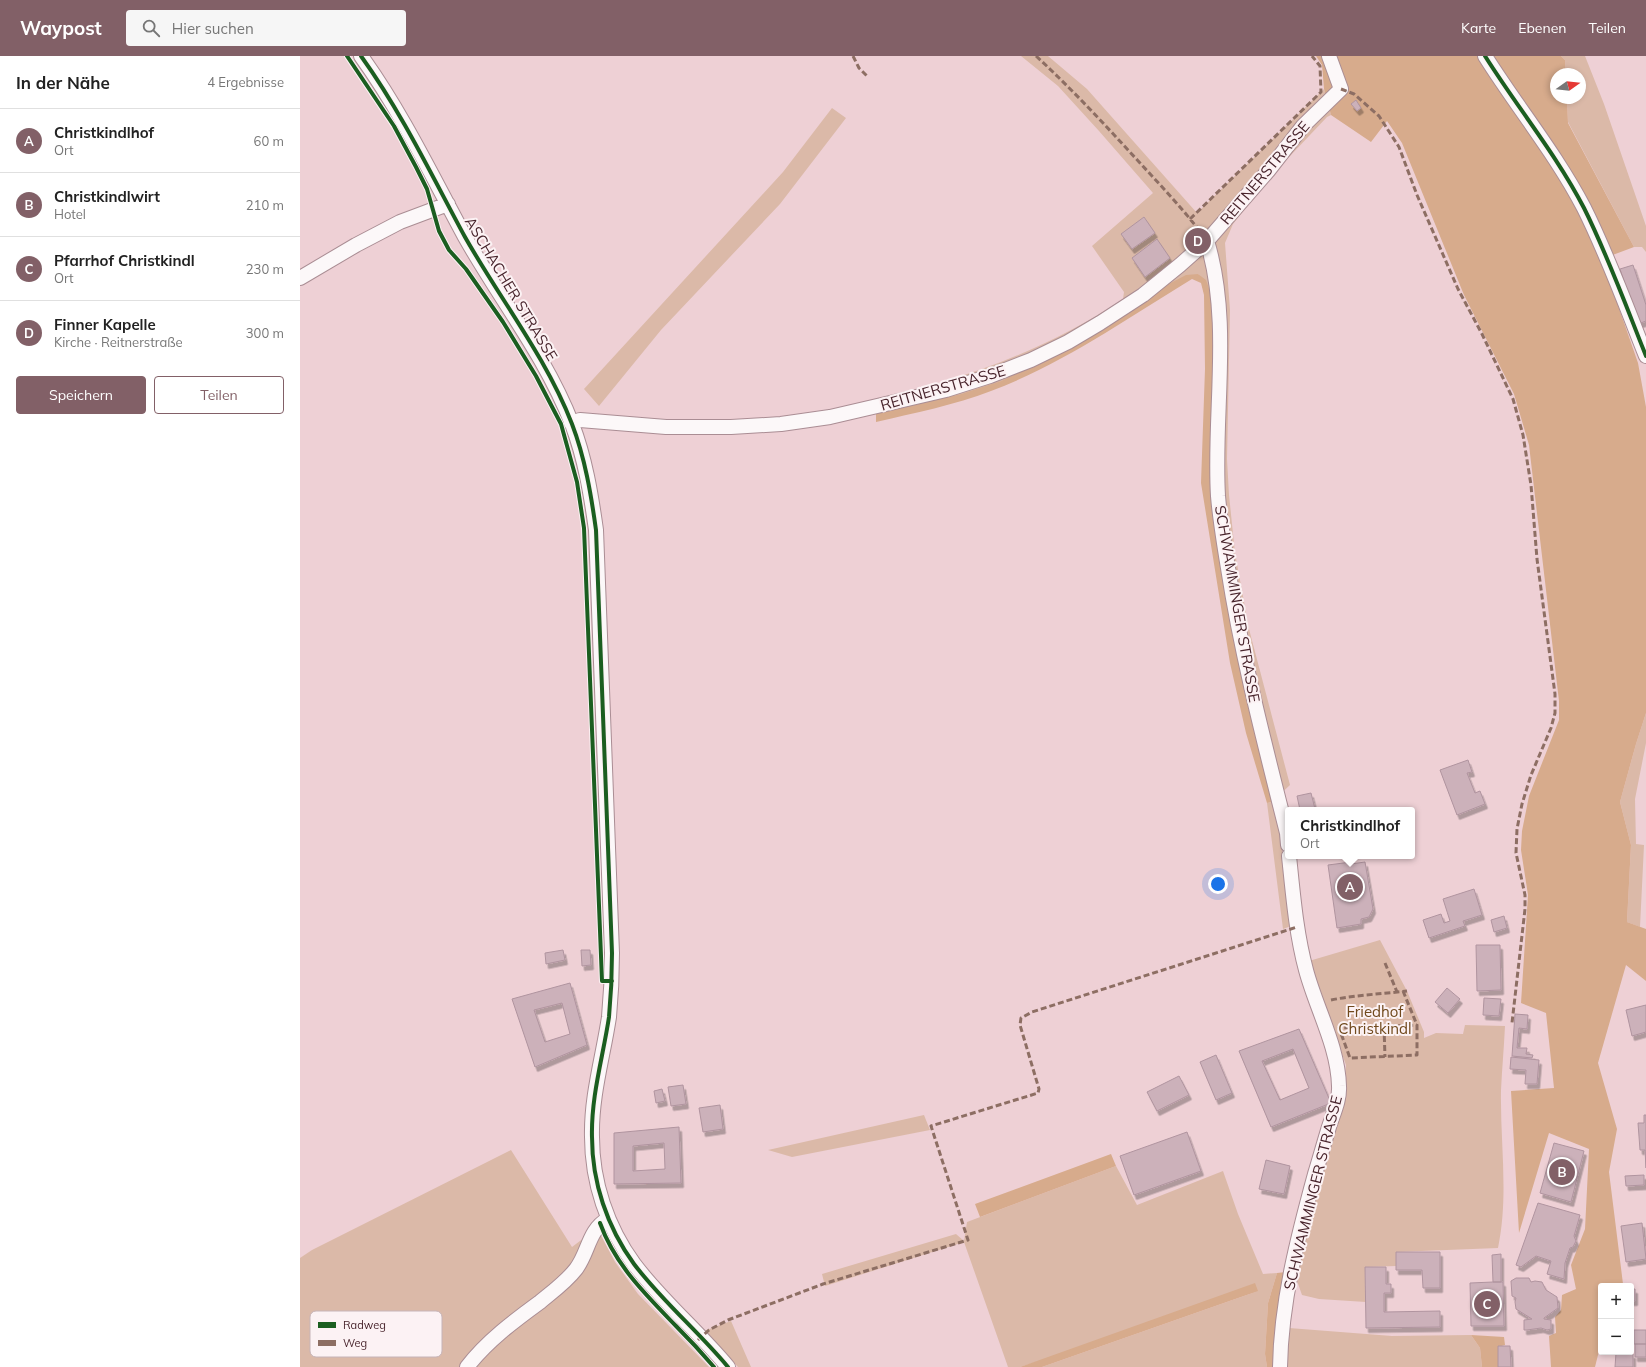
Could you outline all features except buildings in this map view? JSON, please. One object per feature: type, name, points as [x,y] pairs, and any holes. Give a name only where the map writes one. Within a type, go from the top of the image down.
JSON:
[{"type":"street","name":"ASCHACHER STRASSE","points":[[361,56],[402,119],[481,265],[544,367],[571,423],[583,457],[596,530],[612,946],[612,981],[608,1017],[595,1095],[592,1156],[596,1178],[608,1219],[620,1243],[647,1281],[702,1337],[728,1367]]},
{"type":"street","name":"REITNERSTRASSE","points":[[571,423],[580,420],[666,427],[731,428],[781,424],[830,417],[946,390],[990,376],[1031,360],[1068,342],[1143,295],[1207,241],[1268,171],[1303,126],[1341,90],[1329,56]]},
{"type":"street","points":[[1485,56],[1546,144],[1584,207],[1610,263],[1646,356]]},
{"type":"street","points":[[300,278],[356,245],[400,222],[448,204]]},
{"type":"street","name":"SCHWAMMINGER STRASSE","points":[[1207,241],[1217,286],[1220,348],[1217,464],[1218,497],[1242,649],[1285,825]]},
{"type":"street","name":"SCHWAMMINGER STRASSE","points":[[1280,1367],[1283,1323],[1296,1249],[1315,1175],[1336,1105],[1339,1087],[1337,1068],[1330,1039],[1310,984],[1303,956],[1297,927],[1289,859]]},
{"type":"street","points":[[467,1367],[493,1340],[561,1285],[576,1269],[583,1258],[595,1230],[600,1223],[608,1219]]},
{"type":"green space","points":[[1021,56],[1048,56],[1087,89],[1197,213],[1324,89],[1331,115],[1327,117],[1273,174],[1233,224],[1225,243],[1230,310],[1227,459],[1235,553],[1249,629],[1290,785],[1272,802],[1246,699],[1226,597],[1212,513],[1210,457],[1213,398],[1213,339],[1211,294],[1198,274],[1077,345],[1027,370],[987,387],[956,396],[876,414],[863,403],[921,389],[1012,358],[1080,325],[1123,299],[1124,292],[1092,246],[1153,193],[1058,86]]},
{"type":"green space","points":[[1561,56],[1585,56],[1604,104],[1646,226],[1646,252],[1642,247],[1634,247],[1568,122],[1567,104],[1586,104],[1586,68],[1566,68],[1565,60]]},
{"type":"green space","points":[[832,108],[846,118],[780,204],[661,330],[599,406],[584,389],[783,172]]},
{"type":"green space","points":[[1646,713],[1646,743],[1635,799],[1636,844],[1644,845],[1640,927],[1627,922],[1631,845],[1620,802]]},
{"type":"green space","points":[[1272,802],[1281,841],[1291,926],[1283,929],[1267,803]]},
{"type":"green space","name":"Friedhof Christkindl","points":[[1380,940],[1407,991],[1424,1032],[1424,1038],[1436,1033],[1463,1034],[1465,1025],[1505,1026],[1501,1090],[1504,1189],[1498,1248],[1396,1252],[1396,1266],[1365,1267],[1366,1302],[1319,1299],[1302,1295],[1295,1275],[1317,1190],[1339,1115],[1344,1092],[1346,1065],[1309,961]]},
{"type":"green space","points":[[924,1115],[930,1130],[792,1157],[768,1150]]},
{"type":"green space","points":[[511,1150],[572,1247],[597,1228],[615,1262],[638,1294],[709,1367],[300,1367],[300,1258],[312,1250]]},
{"type":"green space","points":[[1116,1166],[1137,1205],[1223,1171],[1238,1214],[1263,1274],[1277,1273],[1268,1303],[1265,1354],[1267,1367],[1042,1367],[1258,1291],[1020,1367],[1008,1367],[964,1242],[825,1286],[822,1274],[956,1234],[964,1241],[967,1222]]},
{"type":"green space","points":[[731,1321],[751,1367],[738,1367],[704,1331]]},
{"type":"green space","points":[[1276,1327],[1392,1336],[1471,1335],[1480,1348],[1482,1367],[1273,1367]]},
{"type":"shaded area","points":[[1316,56],[1561,56],[1565,60],[1566,68],[1550,68],[1550,104],[1567,104],[1568,123],[1634,247],[1602,259],[1638,363],[1646,407],[1646,713],[1620,802],[1631,845],[1627,922],[1646,929],[1646,981],[1626,965],[1598,1063],[1617,1129],[1609,1172],[1623,1283],[1598,1283],[1598,1355],[1595,1367],[1551,1367],[1549,1336],[1556,1333],[1555,1317],[1561,1310],[1562,1295],[1576,1289],[1571,1265],[1585,1229],[1589,1149],[1549,1133],[1519,1233],[1511,1091],[1554,1088],[1546,1013],[1521,1003],[1528,895],[1521,850],[1522,831],[1529,796],[1559,720],[1559,701],[1529,445],[1514,394],[1464,295],[1402,143],[1387,121],[1371,142],[1331,115],[1324,89],[1322,65]]},
{"type":"shaded area","points":[[1198,274],[1206,280],[1211,294],[1213,339],[1213,398],[1210,457],[1212,513],[1226,597],[1246,699],[1272,802],[1267,803],[1246,733],[1230,663],[1201,483],[1205,369],[1204,295],[1201,283],[1192,279],[1094,340],[1044,368],[1018,380],[963,400],[876,422],[876,414],[961,394],[1001,381],[1069,349],[1161,288],[1186,275]]},
{"type":"shaded area","points":[[1111,1154],[1116,1166],[980,1217],[975,1204]]},
{"type":"shaded area","points":[[1286,1272],[1277,1319],[1273,1367],[1267,1367],[1265,1354],[1268,1303],[1277,1273]]},
{"type":"shaded area","points":[[1255,1283],[1258,1291],[1042,1367],[1020,1367]]},
{"type":"shaded area","points":[[1471,1335],[1504,1337],[1505,1345],[1498,1347],[1498,1367],[1482,1367],[1480,1348]]},
{"type":"marked path","points":[[853,56],[859,68],[867,76]]},
{"type":"marked path","points":[[1036,56],[1115,135],[1175,201],[1207,241]]},
{"type":"marked path","points":[[1190,219],[1321,92],[1320,66],[1312,56]]},
{"type":"marked path","points":[[1341,89],[1354,94],[1379,116],[1399,147],[1417,195],[1458,289],[1482,334],[1513,399],[1523,435],[1531,485],[1537,559],[1555,694],[1555,713],[1551,728],[1531,775],[1522,804],[1517,829],[1516,853],[1525,895],[1525,909],[1512,1023]]},
{"type":"marked path","points":[[698,1340],[709,1330],[728,1320],[823,1284],[968,1240],[931,1126],[1038,1093],[1039,1089],[1020,1025],[1021,1018],[1032,1012],[1297,927]]},
{"type":"marked path","points":[[1385,963],[1397,992]]},
{"type":"marked path","points":[[1403,991],[1417,1025],[1417,1055],[1350,1058],[1339,1028],[1417,1025]]},
{"type":"marked path","points":[[1331,1000],[1407,991]]},
{"type":"marked path","points":[[1384,1027],[1385,1057]]},
{"type":"cycle path","points":[[347,56],[394,126],[416,167],[427,189],[439,231],[449,250],[466,269],[503,322],[536,376],[561,424],[577,482],[584,528],[602,981],[612,981]]},
{"type":"cycle path","points":[[361,56],[403,122],[465,237],[549,375],[572,424],[581,450],[590,490],[596,530],[612,953],[609,1017],[593,1107],[592,1137],[595,1171],[603,1204],[624,1250],[656,1291],[728,1367]]},
{"type":"cycle path","points":[[1485,56],[1549,150],[1584,208],[1609,263],[1646,356]]},
{"type":"cycle path","points":[[600,1223],[606,1238],[632,1279],[714,1367]]},
{"type":"place","name":"Finner Kapelle","points":[[1198,241]]},
{"type":"place","name":"Christkindlhof","points":[[1350,887]]},
{"type":"place","name":"Christkindlwirt","points":[[1562,1172]]},
{"type":"place","name":"Pfarrhof Christkindl","points":[[1487,1304]]}]
